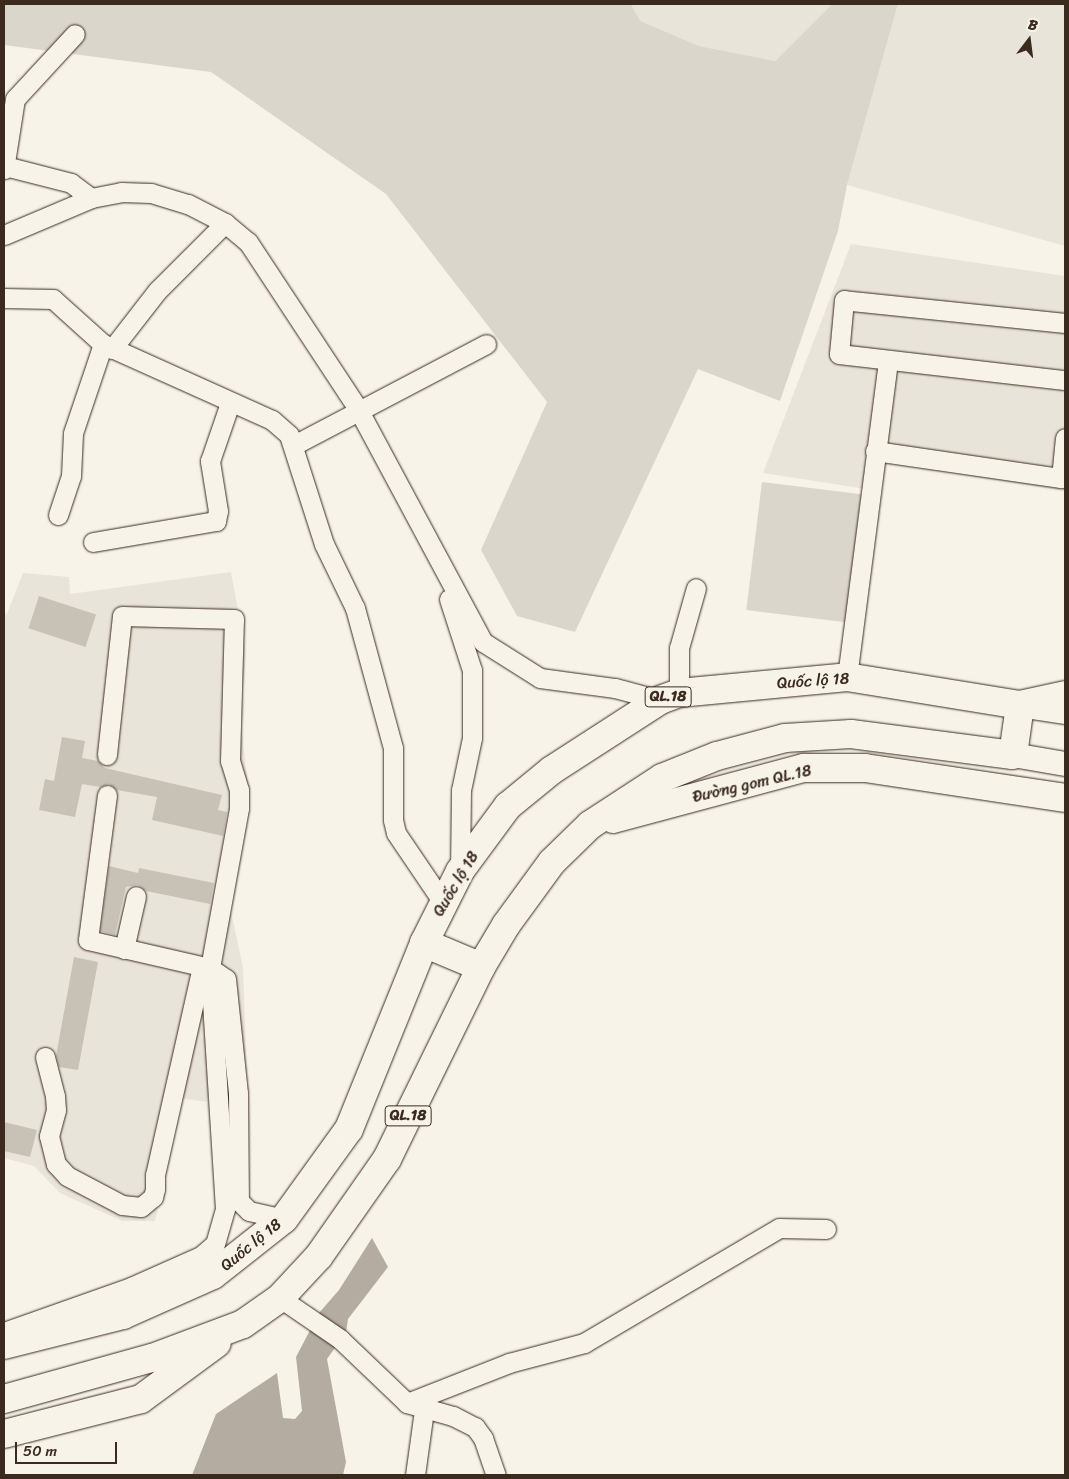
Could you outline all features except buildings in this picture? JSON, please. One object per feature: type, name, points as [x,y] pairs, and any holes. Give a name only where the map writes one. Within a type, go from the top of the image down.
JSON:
[{"type":"highway","name":"Quốc lộ 18","points":[[4,1345],[123,1314],[213,1275],[284,1219],[348,1129],[442,901],[460,871],[508,806],[552,770],[669,697],[847,676],[1020,705]]},
{"type":"highway","points":[[1013,755],[1020,705],[1065,695]]},
{"type":"highway","name":"QL.18","points":[[4,1399],[152,1358],[243,1324],[280,1298],[319,1256],[387,1159],[481,968],[531,888],[590,825],[662,778],[717,756],[786,738],[851,734],[1013,755]]},
{"type":"highway","name":"Đường gom QL.18","points":[[590,825],[804,768],[865,768],[1065,798]]},
{"type":"highway","points":[[424,943],[481,968]]},
{"type":"highway","points":[[4,1434],[141,1399],[243,1324]]},
{"type":"main road","name":"Quốc lộ 18","points":[[1020,705],[1065,712]]},
{"type":"main road","name":"QL.18","points":[[1013,755],[1065,764]]},
{"type":"street","points":[[75,34],[15,99],[4,168],[71,183],[91,198]]},
{"type":"street","points":[[4,236],[91,198],[121,192],[151,193],[188,204],[226,224],[248,242],[358,409],[440,567],[483,642],[540,678],[669,697],[679,648],[696,588]]},
{"type":"street","points":[[58,515],[71,476],[73,433],[107,347],[157,291],[226,224]]},
{"type":"street","points":[[4,298],[53,299],[107,347],[272,420],[281,426],[294,445],[324,544],[355,608],[393,748],[393,820],[396,833],[442,901]]},
{"type":"street","points":[[1065,324],[844,300],[839,354],[1065,380]]},
{"type":"street","points":[[294,445],[358,409],[486,344]]},
{"type":"street","points":[[847,676],[888,361]]},
{"type":"street","points":[[93,542],[216,521],[218,511],[210,461],[230,403]]},
{"type":"street","points":[[875,451],[1061,478],[1065,438]]},
{"type":"street","points":[[440,567],[472,670],[472,738],[461,790],[460,871]]},
{"type":"street","points":[[45,1057],[55,1096],[56,1110],[49,1136],[56,1164],[67,1176],[122,1205],[141,1207],[152,1196],[155,1189],[155,1175],[206,967],[239,808],[239,790],[230,761],[234,619],[122,616],[107,755]]},
{"type":"street","points":[[107,795],[88,937],[90,942],[206,967],[226,979],[238,1093],[239,1201],[249,1211],[284,1219]]},
{"type":"street","points":[[124,949],[136,896]]},
{"type":"street","points":[[4,1332],[131,1287],[201,1256],[215,1244],[225,1210],[206,967]]},
{"type":"street","points":[[416,1406],[509,1363],[584,1343],[779,1228],[826,1229]]},
{"type":"street","points":[[280,1298],[340,1340],[416,1406],[453,1416],[475,1428],[483,1438],[496,1475]]},
{"type":"street","points":[[416,1406],[416,1475]]},
{"type":"shaded area","points":[[4,4],[631,4],[640,21],[699,46],[775,61],[832,4],[898,4],[847,185],[838,231],[780,401],[698,369],[575,632],[517,616],[481,550],[547,402],[386,194],[211,72],[4,45]]},
{"type":"shaded area","points":[[631,4],[832,4],[775,61],[699,46],[639,21]]},
{"type":"shaded area","points":[[898,4],[1065,4],[1065,246],[847,185]]},
{"type":"shaded area","points":[[851,244],[1065,276],[1065,491],[882,462],[879,491],[763,473]]},
{"type":"shaded area","points":[[762,482],[861,494],[846,622],[746,610]]},
{"type":"shaded area","points":[[231,572],[246,653],[240,717],[249,794],[228,898],[243,967],[247,1081],[213,1084],[207,1102],[180,1098],[155,1221],[122,1221],[60,1193],[34,1166],[4,1158],[4,614],[7,614],[23,573],[69,577],[70,594]]},
{"type":"shaded area","points":[[372,1238],[388,1267],[348,1319],[346,1332],[327,1359],[346,1462],[343,1475],[192,1475],[216,1414],[277,1373],[283,1418],[295,1419],[302,1411],[296,1357],[319,1313],[339,1290]]}]
